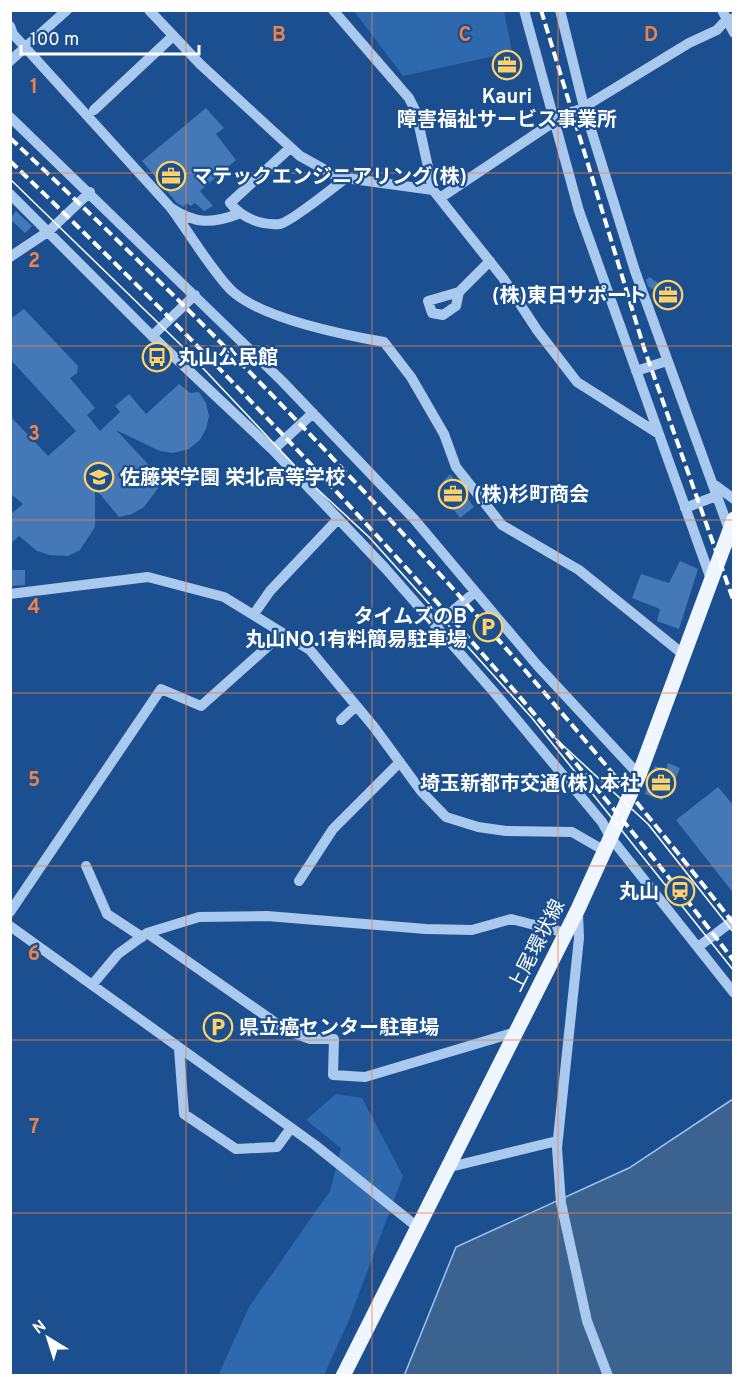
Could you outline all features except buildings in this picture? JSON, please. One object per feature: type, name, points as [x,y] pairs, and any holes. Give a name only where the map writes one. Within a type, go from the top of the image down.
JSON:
[{"type":"main road","name":"上尾環状線","points":[[343,1376],[416,1226],[578,909],[608,844],[639,775],[732,531]]},
{"type":"street","points":[[10,61],[67,10]]},
{"type":"street","points":[[149,10],[290,148],[338,177],[436,194],[555,121],[584,107],[689,43],[717,30],[727,16]]},
{"type":"street","points":[[333,10],[409,98],[416,112],[436,194],[490,261],[537,330],[577,382],[659,434]]},
{"type":"street","points":[[524,10],[579,211],[712,582]]},
{"type":"street","points":[[560,10],[584,107],[634,272],[716,496],[732,531]]},
{"type":"street","points":[[727,16],[734,33]]},
{"type":"street","points":[[10,26],[13,34],[171,208],[232,290],[254,305],[326,331],[384,342],[411,377],[444,434],[456,467],[502,525],[579,570],[684,655]]},
{"type":"street","points":[[94,110],[173,36]]},
{"type":"street","points":[[10,117],[90,192],[313,413],[428,535],[475,592],[639,775]]},
{"type":"street","points":[[290,148],[230,203],[238,214],[264,223],[282,224],[346,178]]},
{"type":"street","points":[[10,257],[49,231],[90,192]]},
{"type":"street","points":[[13,200],[49,231],[152,336],[273,450],[436,625],[594,813],[608,844],[703,944],[734,993]]},
{"type":"street","points":[[171,208],[184,217],[215,222],[238,214]]},
{"type":"street","points":[[459,292],[490,261]]},
{"type":"street","points":[[152,336],[195,295]]},
{"type":"street","points":[[636,371],[667,361]]},
{"type":"street","points":[[273,450],[313,413]]},
{"type":"street","points":[[711,482],[734,499]]},
{"type":"street","points":[[686,508],[716,496]]},
{"type":"street","points":[[254,614],[270,591],[338,519]]},
{"type":"street","points":[[10,594],[148,577],[224,597],[310,650],[421,791],[446,817],[478,827],[506,831],[572,832],[608,844]]},
{"type":"street","points":[[436,625],[475,592]]},
{"type":"street","points":[[10,912],[161,689],[201,706],[283,633]]},
{"type":"street","points":[[341,720],[356,706]]},
{"type":"street","points":[[299,881],[333,829],[400,762]]},
{"type":"street","points":[[86,866],[107,914],[145,935],[286,1030],[310,1040],[334,1040],[333,1075],[364,1077],[516,1032]]},
{"type":"street","points":[[578,909],[579,938],[557,1141],[561,1203],[587,1321],[608,1376]]},
{"type":"street","points":[[92,986],[118,954],[145,935],[199,917],[267,916],[426,929],[472,930],[511,919],[566,933]]},
{"type":"street","points":[[703,944],[734,920]]},
{"type":"street","points":[[10,926],[291,1128],[416,1226]]},
{"type":"street","points":[[179,1049],[184,1113],[236,1149],[277,1148],[291,1128]]},
{"type":"street","points":[[446,1168],[557,1141]]},
{"type":"shaded area","points":[[354,11],[504,11],[512,52],[403,76]]},
{"type":"shaded area","points":[[336,1094],[362,1098],[403,1176],[349,1320],[324,1375],[218,1376],[249,1307],[330,1191],[341,1148],[306,1120]]},
{"type":"shaded area","points":[[733,1099],[733,1375],[404,1376],[456,1247],[629,1168]]},
{"type":"tram line","points":[[10,179],[183,347],[315,487],[369,537],[532,718],[734,971]]},
{"type":"tram line","points":[[555,738],[648,824],[734,933]]},
{"type":"railway","points":[[541,10],[644,348],[734,602]]},
{"type":"railway","points":[[10,138],[202,324],[296,419],[387,517],[565,717],[734,924]]},
{"type":"railway","points":[[10,161],[202,351],[387,547],[565,750],[734,961]]},
{"type":"place","name":"Kauri 障害福祉サービス事業所","points":[[507,65]]},
{"type":"place","name":"マテックエンジニアリング(株)","points":[[171,176]]},
{"type":"place","name":"(株)東日サポート","points":[[668,295]]},
{"type":"place","name":"丸山公民館","points":[[157,357]]},
{"type":"place","name":"佐藤栄学園 栄北高等学校","points":[[99,477]]},
{"type":"place","name":"(株)杉町商会","points":[[453,494]]},
{"type":"place","name":"タイムズのB 丸山NO.1有料簡易駐車場","points":[[488,627]]},
{"type":"place","name":"埼玉新都市交通(株) 本社","points":[[661,783]]},
{"type":"place","name":"丸山","points":[[680,891]]},
{"type":"place","name":"県立癌センター駐車場","points":[[218,1027]]}]
